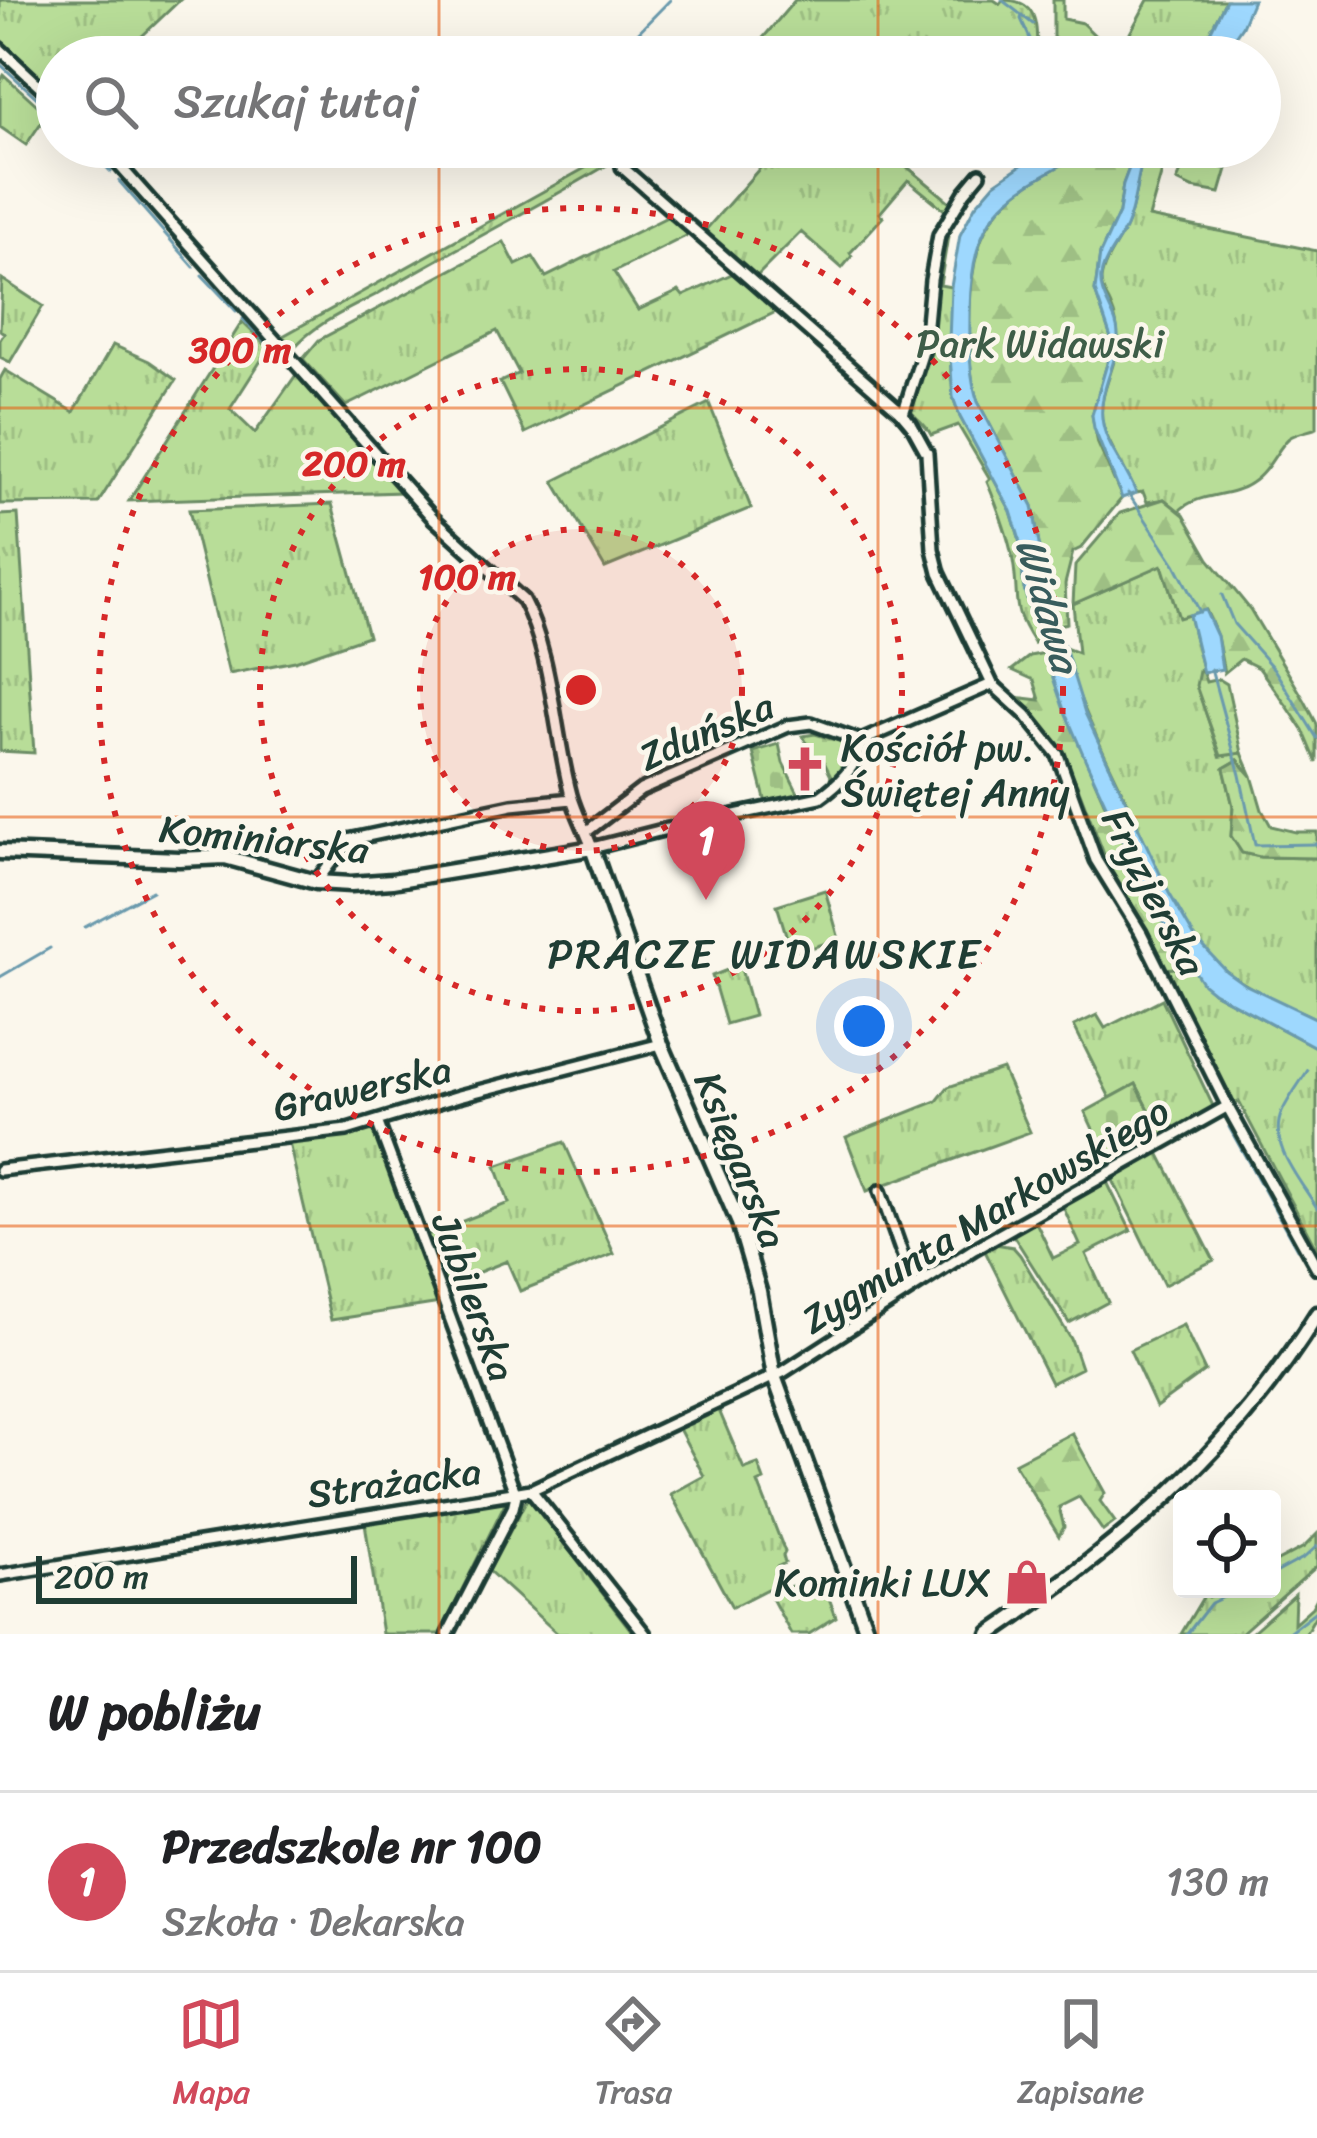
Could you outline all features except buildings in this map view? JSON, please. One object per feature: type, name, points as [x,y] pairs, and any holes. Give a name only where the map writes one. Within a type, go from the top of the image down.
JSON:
[{"type":"street","points":[[0,49],[36,82]]},
{"type":"street","points":[[122,168],[433,518],[520,596],[531,616],[547,676],[568,799],[592,848],[813,800],[836,785],[860,758],[862,741],[992,684]]},
{"type":"street","name":"Fryzjerska","points":[[623,168],[903,414],[927,453],[934,561],[992,684],[1058,755],[1096,860],[1141,933],[1317,1268]]},
{"type":"street","points":[[903,414],[926,345],[939,235],[980,174]]},
{"type":"street","name":"Zduńska","points":[[586,832],[641,790],[788,726],[811,723],[862,741]]},
{"type":"street","points":[[316,882],[348,840],[512,805],[568,799]]},
{"type":"street","name":"Kominiarska","points":[[0,852],[225,857],[316,882],[351,884],[592,848]]},
{"type":"street","name":"Księgarska","points":[[592,848],[661,1044],[739,1222],[759,1291],[774,1376],[868,1634]]},
{"type":"street","name":"Grawerska","points":[[0,1171],[347,1130],[661,1044]]},
{"type":"street","name":"Zygmunta Markowskiego","points":[[774,1376],[1082,1186],[1228,1106]]},
{"type":"street","name":"Jubilerska","points":[[377,1121],[516,1495]]},
{"type":"street","points":[[880,1191],[914,1287]]},
{"type":"street","points":[[990,1634],[1061,1585],[1173,1491],[1257,1402],[1317,1314]]},
{"type":"street","name":"Strażacka","points":[[0,1575],[516,1495],[774,1376]]},
{"type":"street","points":[[531,1490],[645,1634]]},
{"type":"street","points":[[448,1634],[516,1495]]},
{"type":"green space","points":[[0,0],[180,0],[142,36],[36,36],[36,73],[0,39]]},
{"type":"green space","points":[[795,0],[994,0],[1000,4],[1003,0],[1030,10],[1037,36],[765,36]]},
{"type":"green space","points":[[1053,0],[1063,0],[1063,19],[1082,23],[1095,36],[1053,36]]},
{"type":"green space","points":[[1148,0],[1226,0],[1209,34],[1128,36]]},
{"type":"green space","points":[[4,75],[36,104],[36,130],[26,145],[0,127]]},
{"type":"green space","points":[[585,168],[602,168],[333,317],[293,349],[283,336]]},
{"type":"green space","points":[[760,168],[909,168],[951,203],[947,212],[908,180],[842,268],[801,232],[756,277],[703,233]]},
{"type":"green space","name":"Park Widawski","points":[[1056,168],[1129,168],[1119,213],[1100,254],[1095,291],[1111,338],[1092,415],[1098,444],[1122,498],[1073,552],[1065,584],[1067,623],[1058,625],[1033,506],[978,402],[970,357],[970,310],[979,247],[1002,206]]},
{"type":"green space","points":[[1140,168],[1163,168],[1149,217],[1317,251],[1317,428],[1289,438],[1251,483],[1179,511],[1164,499],[1147,502],[1143,492],[1136,493],[1103,425],[1104,394],[1118,343],[1101,280],[1129,219]]},
{"type":"green space","points":[[1182,168],[1227,169],[1220,193],[1177,181]]},
{"type":"green space","points":[[958,212],[948,236],[940,285],[951,287],[953,293],[949,342],[953,397],[1011,511],[1019,537],[1024,589],[1041,640],[1034,643],[1019,613],[1012,556],[987,482],[990,479],[958,425],[931,435],[910,410],[931,354],[938,260],[949,228]]},
{"type":"green space","points":[[669,216],[690,234],[614,272],[638,310],[734,273],[778,311],[525,433],[500,382],[519,373],[497,331],[346,406],[303,359],[319,340],[504,242],[516,265],[533,257],[546,277]]},
{"type":"green space","points":[[2,279],[43,306],[10,362],[0,357]]},
{"type":"green space","points":[[242,322],[269,348],[230,409],[255,433],[296,375],[401,492],[129,501]]},
{"type":"green space","points":[[113,345],[176,380],[98,503],[0,504],[0,379],[5,370],[74,412]]},
{"type":"green space","points":[[709,403],[751,508],[605,568],[554,481]]},
{"type":"green space","points":[[1164,499],[1184,515],[1209,559],[1250,609],[1305,701],[1317,724],[1317,763],[1303,730],[1259,668],[1241,659],[1224,673],[1206,610],[1179,618],[1162,565],[1073,604],[1075,566],[1120,513]]},
{"type":"green space","points":[[332,504],[368,636],[295,661],[229,674],[189,510]]},
{"type":"green space","points":[[18,514],[34,753],[0,751],[0,515]]},
{"type":"green space","points":[[1162,565],[1179,617],[1189,615],[1203,673],[1200,671],[1197,686],[1220,756],[1242,753],[1252,776],[1238,760],[1224,768],[1233,806],[1231,836],[1242,853],[1317,858],[1317,1019],[1236,978],[1193,935],[1155,865],[1076,686],[1065,648],[1078,653],[1073,604]]},
{"type":"green space","points":[[1045,653],[1111,818],[1157,912],[1190,966],[1165,969],[1117,888],[1055,740],[1015,697],[1040,700],[1034,680],[1012,670],[1030,656]]},
{"type":"green space","points":[[1199,671],[1206,682],[1219,679],[1227,684],[1242,753],[1221,756],[1196,686]]},
{"type":"green space","points":[[815,734],[843,742],[854,759],[832,784],[822,758],[813,755],[803,736]]},
{"type":"green space","points":[[779,744],[800,797],[766,803],[753,752]]},
{"type":"green space","points":[[1238,760],[1252,776],[1271,826],[1317,832],[1317,858],[1242,853],[1231,836],[1233,806],[1224,768]]},
{"type":"green space","points":[[825,890],[839,939],[792,954],[777,905]]},
{"type":"green space","points":[[740,965],[754,1016],[726,1024],[712,976]]},
{"type":"green space","points":[[1190,966],[1213,992],[1317,1048],[1317,1260],[1311,1250],[1315,1246],[1239,1102],[1234,1104],[1165,969]]},
{"type":"green space","points":[[1162,999],[1214,1108],[1163,1137],[1136,1084],[1110,1098],[1074,1026],[1097,1015],[1105,1028]]},
{"type":"green space","points":[[1002,1069],[1030,1132],[867,1191],[846,1137],[937,1101],[948,1087]]},
{"type":"green space","points":[[1136,1084],[1163,1137],[1110,1165],[1085,1112]]},
{"type":"green space","points":[[375,1129],[440,1303],[331,1320],[289,1143]]},
{"type":"green space","points":[[564,1142],[614,1254],[520,1291],[507,1261],[446,1285],[427,1235],[509,1203],[496,1166]]},
{"type":"green space","points":[[1157,1149],[1214,1260],[1164,1285],[1110,1174]]},
{"type":"green space","points":[[1105,1178],[1131,1231],[1086,1254],[1108,1302],[1069,1323],[1013,1235],[1034,1218],[1053,1258],[1080,1245],[1061,1202]]},
{"type":"green space","points":[[989,1243],[1013,1247],[1020,1255],[1071,1339],[1081,1368],[1051,1383],[983,1247]]},
{"type":"green space","points":[[1183,1325],[1205,1371],[1156,1407],[1130,1350]]},
{"type":"green space","points":[[718,1408],[744,1469],[758,1464],[764,1480],[758,1483],[785,1552],[785,1563],[777,1567],[786,1588],[809,1580],[813,1589],[824,1585],[836,1617],[809,1634],[791,1634],[767,1589],[732,1607],[671,1494],[704,1476],[678,1427]]},
{"type":"green space","points":[[1072,1433],[1105,1493],[1100,1501],[1115,1522],[1103,1531],[1079,1497],[1059,1507],[1064,1527],[1059,1536],[1014,1463]]},
{"type":"green space","points":[[528,1497],[634,1634],[558,1634],[489,1571]]},
{"type":"green space","points":[[506,1501],[440,1634],[382,1634],[365,1523]]},
{"type":"green space","points":[[1317,1534],[1317,1566],[1281,1598],[1281,1559]]},
{"type":"green space","points":[[1295,1594],[1294,1623],[1317,1598],[1317,1613],[1305,1634],[1250,1634]]},
{"type":"green space","points":[[1203,1598],[1281,1598],[1240,1634],[1181,1634]]},
{"type":"water","points":[[1226,0],[1253,0],[1235,36],[1209,34]]},
{"type":"water","name":"Widawa","points":[[1017,168],[1056,168],[1019,191],[988,224],[972,274],[971,368],[978,402],[1033,506],[1058,635],[1085,713],[1194,936],[1244,984],[1317,1019],[1317,1048],[1203,984],[1154,909],[1063,707],[1024,589],[1019,537],[1011,511],[953,397],[951,287],[960,235],[975,206],[995,183]]},
{"type":"water","points":[[1129,168],[1141,168],[1130,217],[1101,276],[1118,337],[1102,418],[1107,438],[1136,493],[1122,498],[1092,415],[1111,338],[1095,291],[1100,254],[1119,213]]},
{"type":"water","points":[[1205,610],[1217,636],[1222,669],[1203,673],[1189,615]]},
{"type":"waterway","points":[[635,36],[670,0]]},
{"type":"waterway","points":[[1002,0],[1033,24]]},
{"type":"waterway","points":[[1022,15],[1029,36]]},
{"type":"waterway","points":[[0,64],[36,97]]},
{"type":"waterway","points":[[107,168],[111,172]]},
{"type":"waterway","points":[[119,181],[194,267]]},
{"type":"waterway","points":[[202,275],[236,311]]},
{"type":"waterway","points":[[243,319],[268,345]]},
{"type":"waterway","points":[[1128,493],[1200,612]]},
{"type":"waterway","points":[[1222,595],[1234,624],[1274,669],[1317,738]]},
{"type":"waterway","points":[[1211,669],[1255,845],[1317,844]]},
{"type":"waterway","points":[[85,927],[152,891]]},
{"type":"waterway","points":[[0,977],[50,948]]},
{"type":"waterway","points":[[1308,1070],[1282,1112],[1279,1137],[1288,1162],[1317,1208]]},
{"type":"waterway","points":[[1229,1127],[1297,1249]]},
{"type":"waterway","points":[[1281,1570],[1317,1546]]},
{"type":"waterway","points":[[1187,1634],[1211,1603],[1222,1598]]},
{"type":"waterway","points":[[1286,1634],[1317,1610]]},
{"type":"place","name":"Kościół pw. Świętej Anny","points":[[805,769]]},
{"type":"place","name":"Przedszkole nr 100","points":[[706,900]]},
{"type":"place","name":"Kominki LUX","points":[[1027,1582]]},
{"type":"district","name":"PRACZE WIDAWSKIE","points":[[765,954]]}]
